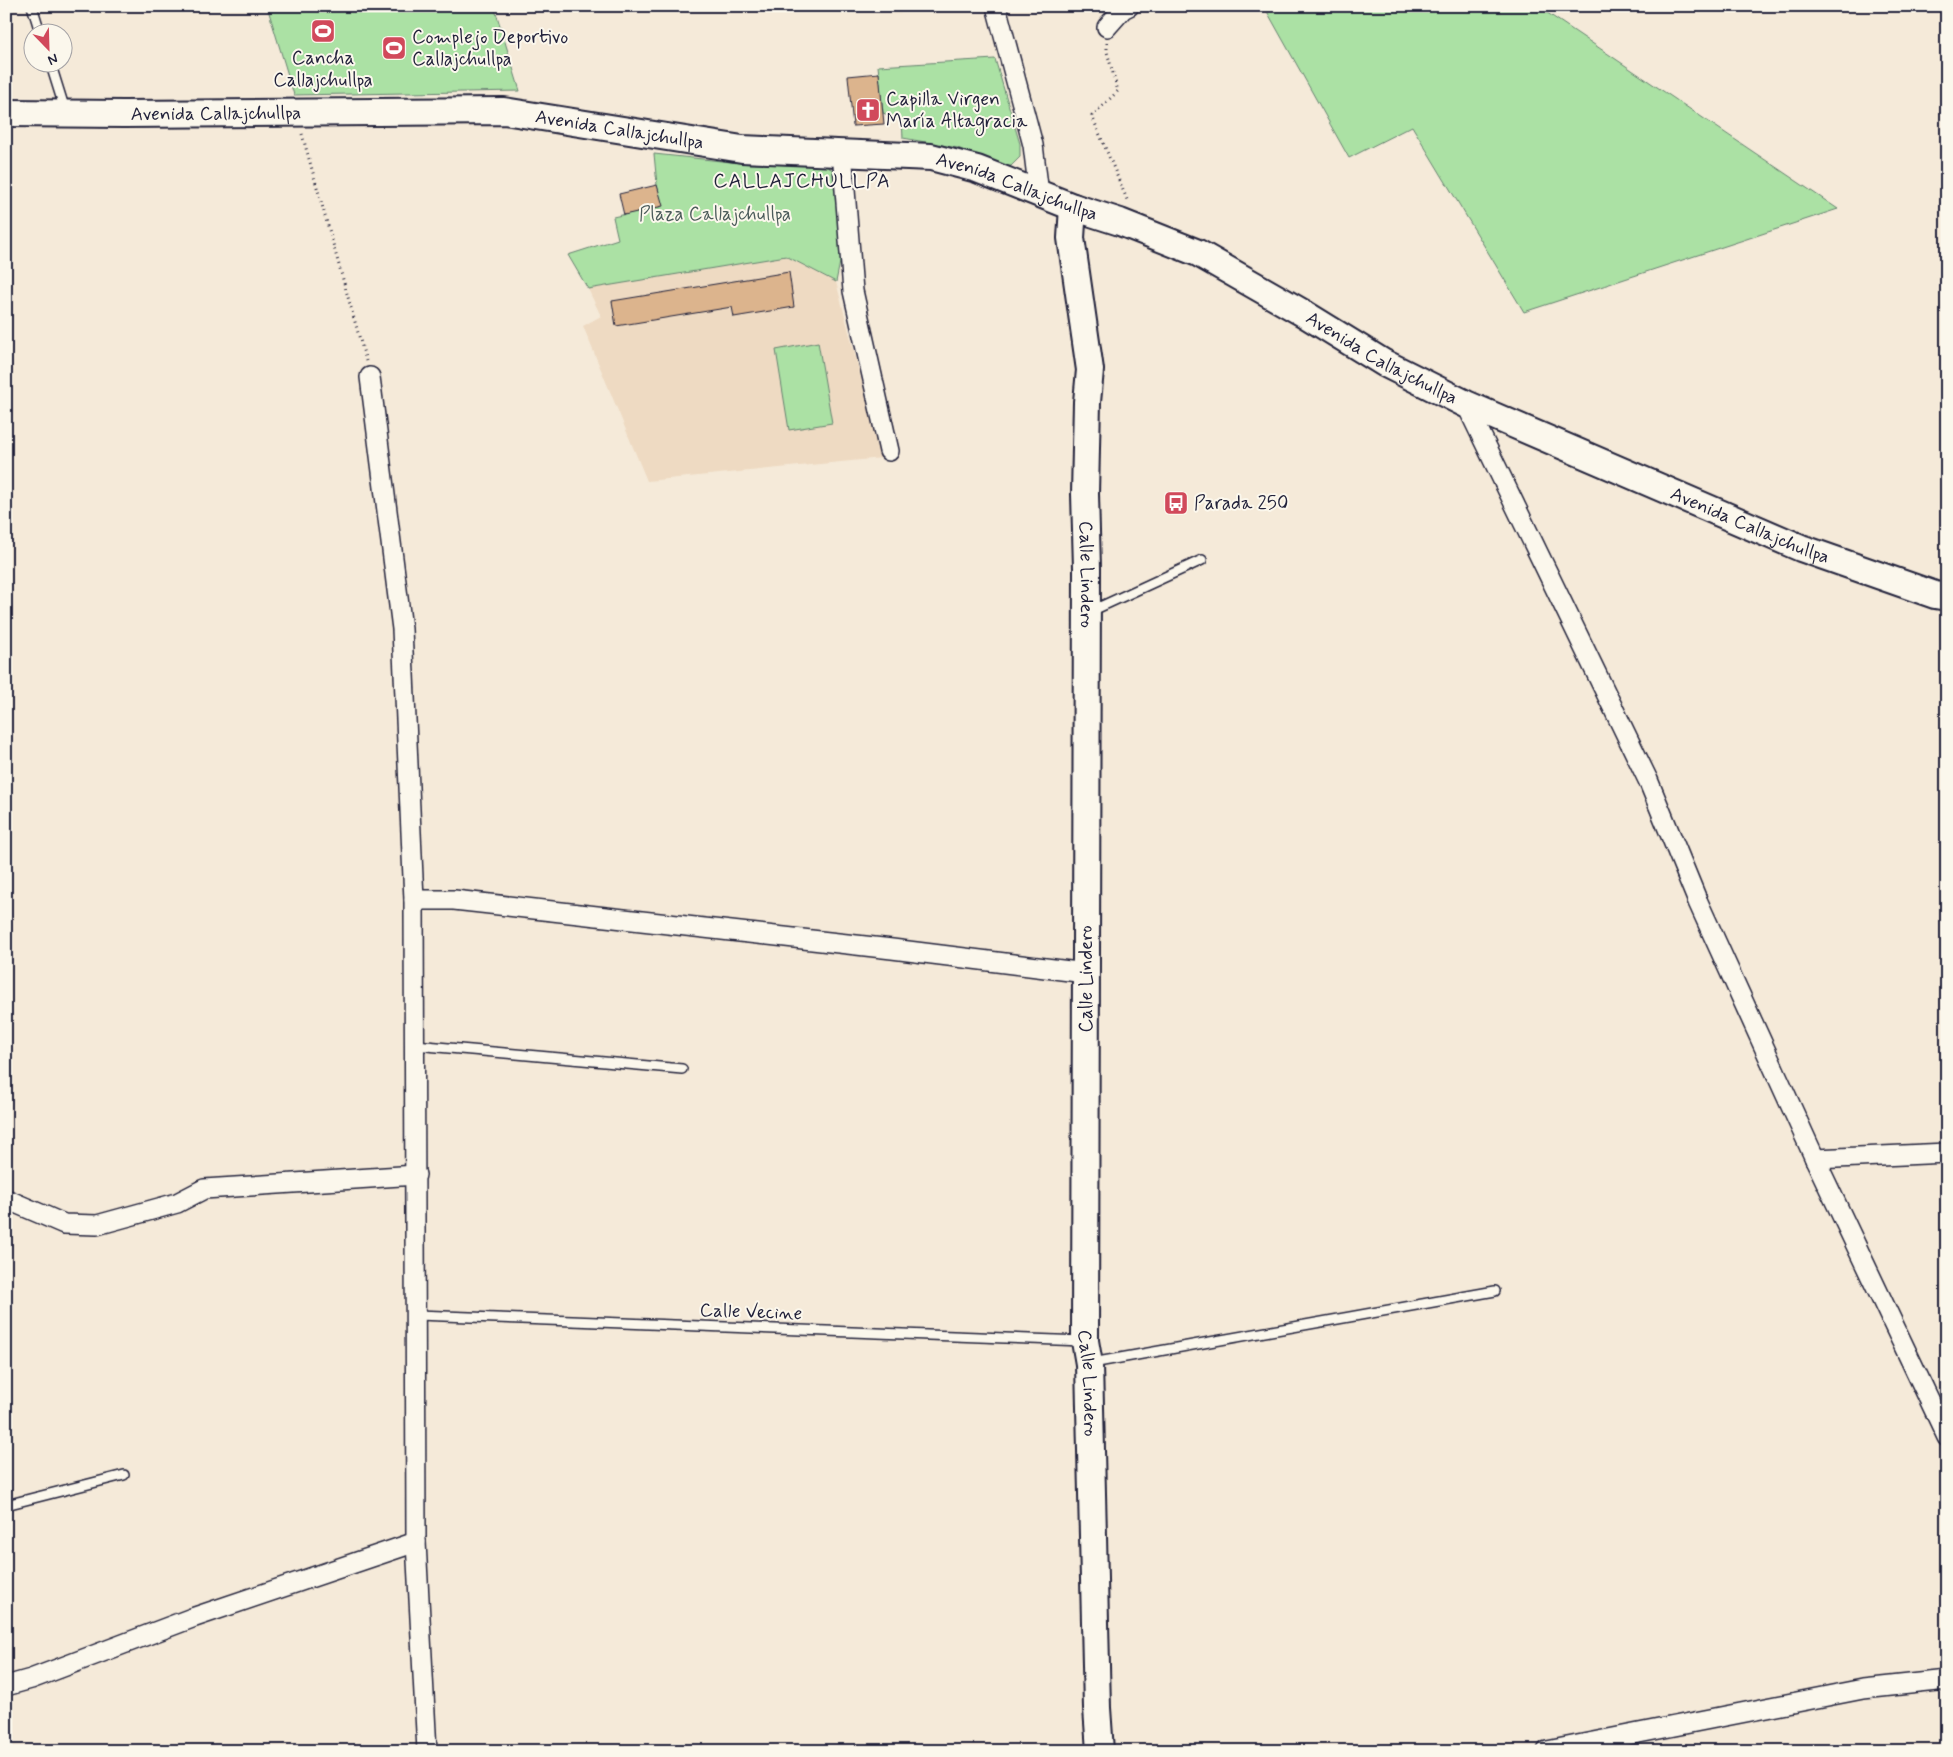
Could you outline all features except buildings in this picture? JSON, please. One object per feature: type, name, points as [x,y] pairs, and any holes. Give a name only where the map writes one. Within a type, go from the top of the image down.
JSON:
[{"type":"main road","name":"Avenida Callajchullpa","points":[[6,113],[504,111],[742,149],[930,156],[976,169],[1072,207],[1120,222],[1198,253],[1303,313],[1384,363],[1466,404],[1801,548],[1935,595],[1947,597]]},
{"type":"main road","name":"Calle Lindero","points":[[1072,207],[1071,238],[1090,370],[1086,402],[1085,485],[1087,1352],[1100,1751]]},
{"type":"street","points":[[996,6],[1033,145],[1039,194]]},
{"type":"street","points":[[1107,27],[1123,9],[1129,6]]},
{"type":"street","points":[[842,152],[853,291],[889,451]]},
{"type":"street","points":[[370,377],[402,629],[414,900],[417,1315],[416,1542],[427,1751]]},
{"type":"street","points":[[1466,404],[1648,780],[1698,902],[1815,1159],[1947,1437]]},
{"type":"street","points":[[414,900],[454,900],[892,949],[1086,973]]},
{"type":"street","points":[[1815,1159],[1947,1153]]},
{"type":"street","points":[[6,1200],[64,1224],[97,1225],[177,1203],[204,1189],[416,1175]]},
{"type":"street","points":[[6,1686],[31,1679],[192,1618],[416,1542]]},
{"type":"street","points":[[1547,1751],[1863,1689],[1947,1680]]},
{"type":"lane","points":[[32,6],[37,22]]},
{"type":"lane","points":[[53,72],[66,114]]},
{"type":"lane","points":[[1086,613],[1202,560]]},
{"type":"lane","points":[[415,1046],[682,1069]]},
{"type":"lane","name":"Calle Vecine","points":[[417,1315],[1087,1352],[1495,1291]]},
{"type":"lane","points":[[6,1505],[124,1475]]},
{"type":"path","points":[[1107,27],[1107,52],[1118,91],[1092,116],[1129,204],[1120,222]]},
{"type":"path","points":[[296,112],[370,377]]},
{"type":"shaded area","points":[[892,6],[964,6],[894,14]]},
{"type":"shaded area","points":[[786,256],[836,282],[882,458],[647,481],[583,326],[601,316],[588,289]]},
{"type":"green space","name":"Complejo Deportivo Callajchullpa","points":[[267,6],[494,6],[520,91],[294,95]]},
{"type":"green space","points":[[1264,6],[1537,6],[1838,209],[1524,312],[1412,126],[1349,158]]},
{"type":"green space","points":[[995,59],[1020,144],[1020,157],[1011,166],[998,166],[958,148],[903,138],[902,120],[883,113],[878,66]]},
{"type":"green space","name":"Plaza Callajchullpa","points":[[654,154],[750,164],[822,164],[835,171],[842,252],[836,282],[786,256],[588,289],[568,255],[618,239],[613,217],[662,206],[657,185]]},
{"type":"green space","points":[[818,342],[832,423],[789,430],[776,350]]},
{"type":"place","name":"Cancha Callajchullpa","points":[[323,31]]},
{"type":"place","name":"Complejo Deportivo Callajchullpa","points":[[394,48]]},
{"type":"place","name":"Capilla Virgen María Altagracia","points":[[868,110]]},
{"type":"place","name":"Parada 250","points":[[1176,503]]},
{"type":"district","name":"CALLAJCHULLPA","points":[[802,181]]}]
